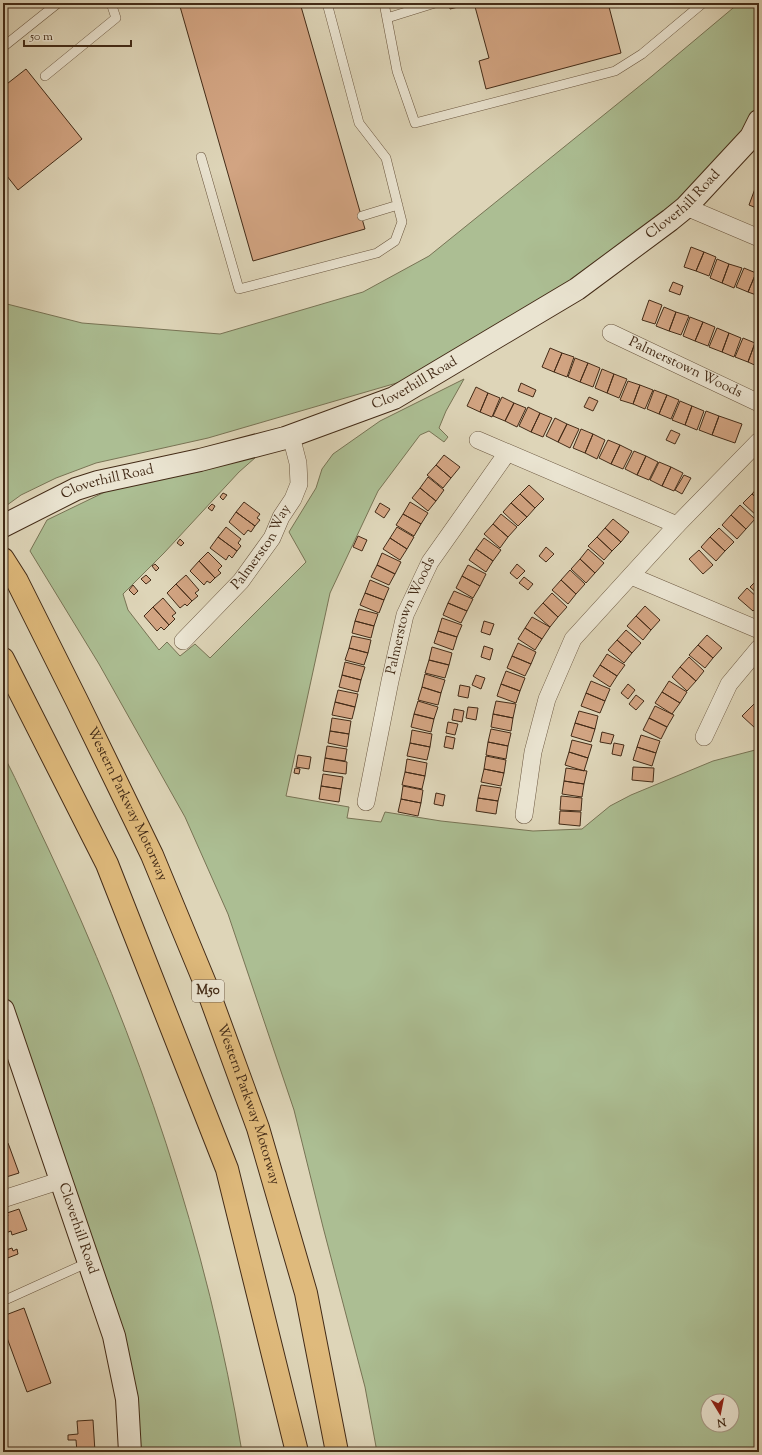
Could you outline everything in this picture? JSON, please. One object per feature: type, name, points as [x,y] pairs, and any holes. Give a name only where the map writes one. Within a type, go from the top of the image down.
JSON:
[{"type":"highway","name":"Western Parkway Motorway","points":[[3,559],[17,581],[78,701],[152,855],[207,988],[258,1128],[306,1293],[337,1452]]},
{"type":"highway","points":[[3,659],[107,864],[227,1169],[297,1452]]},
{"type":"street","name":"Cloverhill Road","points":[[4,526],[76,489],[98,482],[200,460],[291,436],[394,398],[577,289],[686,207],[751,137],[759,121]]},
{"type":"street","points":[[686,207],[759,238]]},
{"type":"street","name":"Palmerstown Woods","points":[[611,333],[759,403]]},
{"type":"street","name":"Palmerston Way","points":[[184,641],[241,581],[272,538],[281,517],[293,499],[299,484],[299,477],[298,463],[291,436]]},
{"type":"street","points":[[478,440],[677,525]]},
{"type":"street","points":[[524,815],[533,752],[547,699],[574,639],[677,525],[759,442]]},
{"type":"street","name":"Palmerstown Woods","points":[[366,802],[390,680],[405,615],[430,562],[507,453]]},
{"type":"street","points":[[631,576],[759,630]]},
{"type":"street","points":[[704,737],[729,684],[759,648]]},
{"type":"street","name":"Cloverhill Road","points":[[3,1010],[90,1262],[121,1363],[129,1418],[130,1452]]},
{"type":"street","points":[[3,1199],[62,1180]]},
{"type":"lane","points":[[3,47],[58,3]]},
{"type":"lane","points":[[45,76],[116,18],[111,3]]},
{"type":"lane","points":[[201,157],[239,289],[377,253],[396,241],[402,222],[386,158],[359,123],[326,3]]},
{"type":"lane","points":[[384,3],[398,71],[415,123],[615,71],[642,54],[703,3]]},
{"type":"lane","points":[[387,18],[435,3]]},
{"type":"lane","points":[[362,216],[398,205]]},
{"type":"lane","points":[[3,1301],[90,1262]]},
{"type":"green space","points":[[739,3],[759,3],[759,104],[742,133],[676,201],[576,278],[407,380],[208,438],[96,463],[56,478],[21,495],[3,508],[3,303],[82,323],[220,334],[363,292],[429,256],[652,76]]},
{"type":"green space","points":[[464,379],[446,411],[439,428],[448,437],[444,442],[429,431],[420,435],[378,491],[330,593],[286,796],[349,807],[347,818],[381,822],[385,812],[441,821],[533,831],[582,829],[610,806],[631,795],[713,761],[759,749],[759,1452],[377,1452],[365,1387],[294,1110],[228,914],[185,817],[99,664],[30,551],[47,520],[109,490],[256,457],[239,472],[164,553],[123,594],[128,610],[159,650],[167,642],[180,656],[195,644],[210,658],[306,562],[289,532],[316,488],[322,469],[333,454],[380,421]]},
{"type":"green space","points":[[3,754],[81,920],[112,993],[166,1143],[210,1297],[228,1374],[242,1452],[136,1452],[51,1129],[3,992]]},
{"type":"building","points":[[179,3],[300,3],[365,229],[253,261]]},
{"type":"building","points":[[449,3],[474,3],[450,9]]},
{"type":"building","points":[[474,3],[608,3],[621,53],[486,89],[479,61],[489,58]]},
{"type":"building","points":[[26,69],[82,139],[18,190],[3,171],[3,87]]},
{"type":"building","points":[[756,186],[759,187],[759,209],[749,205]]},
{"type":"building","points":[[691,247],[704,252],[696,271],[684,267]]},
{"type":"building","points":[[704,252],[716,257],[709,276],[696,271]]},
{"type":"building","points":[[717,259],[729,264],[722,283],[710,278]]},
{"type":"building","points":[[729,264],[742,268],[734,288],[722,283]]},
{"type":"building","points":[[744,268],[756,273],[748,292],[736,287]]},
{"type":"building","points":[[756,273],[759,274],[759,296],[748,292]]},
{"type":"building","points":[[673,282],[683,286],[680,295],[669,291]]},
{"type":"building","points":[[649,300],[662,305],[655,324],[642,320]]},
{"type":"building","points":[[664,307],[676,312],[669,331],[656,326]]},
{"type":"building","points":[[676,312],[689,316],[681,335],[669,331]]},
{"type":"building","points":[[690,317],[703,322],[695,341],[683,336]]},
{"type":"building","points":[[703,322],[715,327],[708,346],[695,341]]},
{"type":"building","points":[[717,328],[729,333],[722,352],[709,347]]},
{"type":"building","points":[[729,333],[741,338],[734,357],[722,352]]},
{"type":"building","points":[[743,338],[755,343],[748,362],[735,357]]},
{"type":"building","points":[[755,343],[759,345],[759,367],[748,362]]},
{"type":"building","points":[[550,348],[562,353],[554,372],[542,367]]},
{"type":"building","points":[[562,353],[574,357],[567,377],[554,372]]},
{"type":"building","points":[[575,358],[588,363],[580,382],[568,377]]},
{"type":"building","points":[[588,363],[600,368],[593,387],[580,382]]},
{"type":"building","points":[[602,369],[614,374],[607,393],[595,388]]},
{"type":"building","points":[[614,374],[627,379],[619,398],[607,393]]},
{"type":"building","points":[[628,381],[640,385],[633,404],[620,400]]},
{"type":"building","points":[[521,383],[536,390],[533,397],[518,391]]},
{"type":"building","points":[[640,385],[653,390],[645,409],[633,404]]},
{"type":"building","points":[[476,387],[488,393],[480,412],[467,406]]},
{"type":"building","points":[[654,390],[667,395],[659,414],[647,409]]},
{"type":"building","points":[[488,393],[500,398],[492,417],[480,412]]},
{"type":"building","points":[[667,395],[679,400],[671,419],[659,414]]},
{"type":"building","points":[[502,397],[514,403],[505,421],[493,416]]},
{"type":"building","points":[[589,397],[598,401],[593,411],[584,407]]},
{"type":"building","points":[[680,401],[692,406],[685,425],[672,420]]},
{"type":"building","points":[[514,403],[526,408],[517,427],[505,421]]},
{"type":"building","points":[[692,406],[704,411],[697,430],[685,425]]},
{"type":"building","points":[[528,407],[540,413],[531,432],[519,426]]},
{"type":"building","points":[[706,411],[719,416],[712,435],[699,430]]},
{"type":"building","points":[[540,413],[552,418],[543,437],[531,432]]},
{"type":"building","points":[[719,416],[742,424],[735,443],[712,435]]},
{"type":"building","points":[[555,418],[567,424],[558,442],[546,436]]},
{"type":"building","points":[[567,424],[579,429],[570,448],[558,442]]},
{"type":"building","points":[[581,429],[593,434],[585,453],[573,448]]},
{"type":"building","points":[[671,430],[680,434],[675,444],[666,440]]},
{"type":"building","points":[[593,434],[605,440],[597,459],[585,453]]},
{"type":"building","points":[[608,440],[620,445],[611,464],[599,458]]},
{"type":"building","points":[[620,445],[632,451],[623,469],[611,464]]},
{"type":"building","points":[[634,451],[646,456],[637,475],[625,469]]},
{"type":"building","points":[[444,455],[460,467],[451,478],[436,465]]},
{"type":"building","points":[[646,456],[658,462],[649,480],[637,475]]},
{"type":"building","points":[[659,462],[671,467],[662,486],[650,480]]},
{"type":"building","points":[[436,465],[451,478],[443,488],[427,475]]},
{"type":"building","points":[[671,467],[683,473],[674,491],[662,486]]},
{"type":"building","points":[[684,475],[691,478],[682,494],[675,490]]},
{"type":"building","points":[[428,477],[444,490],[436,501],[420,488]]},
{"type":"building","points":[[529,485],[544,499],[535,508],[520,494]]},
{"type":"building","points":[[759,486],[759,500],[752,494]]},
{"type":"building","points":[[420,488],[436,501],[428,511],[412,498]]},
{"type":"building","points":[[223,493],[227,495],[223,500],[220,497]]},
{"type":"building","points":[[520,494],[535,508],[527,517],[511,503]]},
{"type":"building","points":[[752,494],[759,500],[758,517],[743,503]]},
{"type":"building","points":[[244,502],[260,514],[257,518],[260,520],[255,526],[236,512]]},
{"type":"building","points":[[410,502],[428,513],[421,524],[403,514]]},
{"type":"building","points":[[380,503],[390,509],[384,518],[375,512]]},
{"type":"building","points":[[511,503],[527,517],[518,526],[503,512]]},
{"type":"building","points":[[212,504],[215,506],[212,511],[208,508]]},
{"type":"building","points":[[740,505],[755,519],[746,529],[731,515]]},
{"type":"building","points":[[236,512],[255,526],[251,532],[248,530],[244,535],[229,522]]},
{"type":"building","points":[[403,514],[421,524],[414,536],[396,525]]},
{"type":"building","points":[[501,514],[517,527],[508,537],[493,524]]},
{"type":"building","points":[[731,515],[746,529],[737,539],[722,525]]},
{"type":"building","points":[[613,519],[629,532],[621,542],[605,528]]},
{"type":"building","points":[[493,524],[508,537],[500,548],[484,534]]},
{"type":"building","points":[[226,527],[241,539],[238,543],[241,546],[237,551],[218,537]]},
{"type":"building","points":[[397,527],[414,537],[407,549],[390,538]]},
{"type":"building","points":[[605,528],[621,542],[612,551],[597,537]]},
{"type":"building","points":[[719,528],[734,542],[725,551],[710,537]]},
{"type":"building","points":[[358,536],[367,540],[362,551],[353,547]]},
{"type":"building","points":[[218,537],[237,551],[232,558],[229,555],[226,560],[210,548]]},
{"type":"building","points":[[597,537],[612,551],[604,560],[588,546]]},
{"type":"building","points":[[710,537],[725,551],[716,561],[701,547]]},
{"type":"building","points":[[390,538],[407,549],[400,560],[383,549]]},
{"type":"building","points":[[484,538],[501,550],[493,561],[476,549]]},
{"type":"building","points":[[180,539],[184,543],[181,546],[177,543]]},
{"type":"building","points":[[546,547],[554,554],[546,562],[539,556]]},
{"type":"building","points":[[476,549],[493,561],[486,572],[469,560]]},
{"type":"building","points":[[588,549],[604,563],[595,573],[580,559]]},
{"type":"building","points":[[699,550],[713,565],[703,574],[689,559]]},
{"type":"building","points":[[208,552],[222,566],[218,570],[221,573],[215,578],[199,561]]},
{"type":"building","points":[[382,553],[401,562],[395,574],[377,565]]},
{"type":"building","points":[[580,559],[595,573],[586,583],[571,569]]},
{"type":"building","points":[[199,561],[215,578],[210,583],[207,581],[204,585],[190,571]]},
{"type":"building","points":[[155,564],[159,568],[156,571],[152,566]]},
{"type":"building","points":[[517,564],[525,571],[517,579],[510,573]]},
{"type":"building","points":[[377,565],[395,574],[389,585],[371,577]]},
{"type":"building","points":[[468,565],[486,574],[480,586],[462,576]]},
{"type":"building","points":[[570,570],[585,584],[576,594],[561,580]]},
{"type":"building","points":[[146,575],[151,580],[146,584],[141,579]]},
{"type":"building","points":[[186,575],[199,590],[195,593],[198,596],[192,601],[176,584]]},
{"type":"building","points":[[462,576],[480,586],[473,598],[456,588]]},
{"type":"building","points":[[524,577],[533,584],[528,590],[519,583]]},
{"type":"building","points":[[759,578],[759,595],[750,587]]},
{"type":"building","points":[[370,580],[389,588],[384,600],[365,593]]},
{"type":"building","points":[[561,580],[576,594],[568,604],[552,590]]},
{"type":"building","points":[[176,584],[192,601],[187,606],[185,604],[180,608],[167,593]]},
{"type":"building","points":[[133,585],[138,591],[134,595],[129,590]]},
{"type":"building","points":[[747,588],[759,599],[759,605],[753,611],[738,598]]},
{"type":"building","points":[[454,591],[473,599],[467,611],[448,603]]},
{"type":"building","points":[[365,593],[384,600],[379,613],[360,605]]},
{"type":"building","points":[[552,593],[567,607],[558,617],[543,603]]},
{"type":"building","points":[[163,598],[176,613],[172,616],[175,619],[169,625],[153,607]]},
{"type":"building","points":[[448,603],[467,611],[461,623],[443,615]]},
{"type":"building","points":[[543,603],[558,617],[550,627],[534,613]]},
{"type":"building","points":[[645,606],[660,620],[651,630],[636,616]]},
{"type":"building","points":[[153,607],[169,625],[164,630],[161,627],[157,631],[144,616]]},
{"type":"building","points":[[359,609],[378,614],[374,626],[355,621]]},
{"type":"building","points":[[636,616],[651,630],[643,640],[627,626]]},
{"type":"building","points":[[532,617],[550,627],[542,639],[525,628]]},
{"type":"building","points":[[442,618],[462,625],[457,637],[438,631]]},
{"type":"building","points":[[355,621],[374,626],[371,638],[352,633]]},
{"type":"building","points":[[484,621],[494,624],[490,635],[481,632]]},
{"type":"building","points":[[525,628],[542,639],[535,650],[518,639]]},
{"type":"building","points":[[626,630],[641,643],[632,653],[617,640]]},
{"type":"building","points":[[438,631],[457,637],[453,650],[434,643]]},
{"type":"building","points":[[707,635],[722,648],[713,658],[698,645]]},
{"type":"building","points":[[352,636],[371,640],[368,653],[349,648]]},
{"type":"building","points":[[617,640],[632,653],[624,663],[608,650]]},
{"type":"building","points":[[518,643],[536,652],[531,664],[512,656]]},
{"type":"building","points":[[698,645],[713,658],[705,668],[689,655]]},
{"type":"building","points":[[484,646],[493,649],[490,660],[481,657]]},
{"type":"building","points":[[432,647],[452,653],[449,665],[429,660]]},
{"type":"building","points":[[349,648],[368,653],[364,665],[345,660]]},
{"type":"building","points":[[607,654],[625,665],[617,676],[600,665]]},
{"type":"building","points":[[512,656],[531,664],[525,676],[507,668]]},
{"type":"building","points":[[689,657],[704,671],[696,681],[680,667]]},
{"type":"building","points":[[429,660],[449,665],[445,678],[425,673]]},
{"type":"building","points":[[345,662],[365,667],[361,680],[342,675]]},
{"type":"building","points":[[600,665],[617,676],[610,687],[593,676]]},
{"type":"building","points":[[680,667],[696,681],[687,691],[672,677]]},
{"type":"building","points":[[506,671],[525,678],[520,691],[501,684]]},
{"type":"building","points":[[425,674],[445,680],[441,693],[422,687]]},
{"type":"building","points":[[342,675],[361,680],[358,692],[339,687]]},
{"type":"building","points":[[476,675],[485,678],[481,689],[472,685]]},
{"type":"building","points":[[591,681],[610,689],[605,701],[586,693]]},
{"type":"building","points":[[669,681],[687,692],[680,703],[662,692]]},
{"type":"building","points":[[501,684],[520,691],[516,703],[497,696]]},
{"type":"building","points":[[628,684],[635,690],[628,699],[621,693]]},
{"type":"building","points":[[460,685],[470,687],[468,698],[458,696]]},
{"type":"building","points":[[422,687],[441,693],[438,705],[418,700]]},
{"type":"building","points":[[338,690],[358,694],[355,707],[335,702]]},
{"type":"building","points":[[662,692],[680,703],[672,714],[655,703]]},
{"type":"building","points":[[586,693],[605,701],[600,713],[581,706]]},
{"type":"building","points":[[636,695],[644,701],[636,710],[629,704]]},
{"type":"building","points":[[418,701],[438,707],[434,719],[414,714]]},
{"type":"building","points":[[496,701],[516,704],[513,718],[493,714]]},
{"type":"building","points":[[757,701],[759,703],[759,724],[755,728],[742,716]]},
{"type":"building","points":[[335,702],[355,707],[352,719],[332,715]]},
{"type":"building","points":[[655,706],[674,715],[667,727],[649,718]]},
{"type":"building","points":[[468,707],[478,708],[476,720],[466,718]]},
{"type":"building","points":[[454,709],[464,711],[462,722],[452,720]]},
{"type":"building","points":[[579,711],[598,716],[595,729],[575,723]]},
{"type":"building","points":[[414,714],[434,719],[431,732],[411,727]]},
{"type":"building","points":[[493,714],[513,718],[511,731],[491,727]]},
{"type":"building","points":[[332,718],[351,721],[349,734],[330,731]]},
{"type":"building","points":[[649,718],[667,727],[661,739],[643,730]]},
{"type":"building","points":[[448,722],[458,724],[455,735],[446,733]]},
{"type":"building","points":[[575,723],[595,729],[591,742],[571,736]]},
{"type":"building","points":[[491,729],[511,733],[508,746],[488,742]]},
{"type":"building","points":[[412,730],[432,734],[430,747],[410,743]]},
{"type":"building","points":[[330,731],[349,734],[347,747],[328,743]]},
{"type":"building","points":[[602,732],[614,735],[611,744],[600,742]]},
{"type":"building","points":[[641,735],[660,741],[656,753],[637,747]]},
{"type":"building","points":[[446,736],[455,738],[453,749],[444,747]]},
{"type":"building","points":[[572,740],[592,745],[588,758],[569,752]]},
{"type":"building","points":[[488,742],[508,746],[506,759],[486,755]]},
{"type":"building","points":[[410,743],[430,747],[427,760],[407,756]]},
{"type":"building","points":[[614,743],[624,745],[621,756],[612,754]]},
{"type":"building","points":[[327,746],[347,749],[345,761],[325,758]]},
{"type":"building","points":[[637,747],[656,753],[652,766],[633,760]]},
{"type":"building","points":[[569,752],[588,758],[584,771],[565,765]]},
{"type":"building","points":[[298,755],[311,757],[309,769],[296,767]]},
{"type":"building","points":[[486,756],[506,760],[504,773],[484,769]]},
{"type":"building","points":[[325,758],[347,762],[346,774],[323,771]]},
{"type":"building","points":[[407,759],[427,763],[425,776],[405,772]]},
{"type":"building","points":[[633,767],[654,768],[653,782],[632,780]]},
{"type":"building","points":[[295,768],[300,769],[299,774],[294,773]]},
{"type":"building","points":[[566,768],[587,771],[584,784],[564,781]]},
{"type":"building","points":[[484,769],[504,773],[501,786],[481,782]]},
{"type":"building","points":[[405,772],[425,776],[422,789],[402,785]]},
{"type":"building","points":[[323,774],[343,777],[341,789],[321,786]]},
{"type":"building","points":[[564,781],[584,784],[582,797],[562,794]]},
{"type":"building","points":[[481,785],[501,788],[498,801],[478,798]]},
{"type":"building","points":[[321,786],[341,789],[339,802],[319,799]]},
{"type":"building","points":[[403,786],[423,790],[421,803],[401,799]]},
{"type":"building","points":[[436,793],[445,795],[443,806],[434,804]]},
{"type":"building","points":[[561,796],[582,798],[581,811],[560,810]]},
{"type":"building","points":[[478,798],[498,801],[496,814],[476,811]]},
{"type":"building","points":[[401,799],[421,803],[418,816],[398,812]]},
{"type":"building","points":[[560,811],[581,812],[580,826],[559,824]]},
{"type":"building","points":[[3,1130],[7,1142],[3,1144]]},
{"type":"building","points":[[8,1143],[19,1173],[3,1178],[3,1145]]},
{"type":"building","points":[[19,1209],[27,1230],[12,1235],[11,1231],[3,1234],[3,1218],[8,1216],[7,1213]]},
{"type":"building","points":[[12,1248],[13,1251],[17,1249],[18,1254],[5,1259],[3,1251]]},
{"type":"building","points":[[24,1308],[51,1383],[27,1392],[3,1327],[3,1316]]},
{"type":"building","points":[[93,1420],[95,1452],[77,1452],[76,1440],[68,1440],[68,1435],[78,1434],[77,1421]]}]
